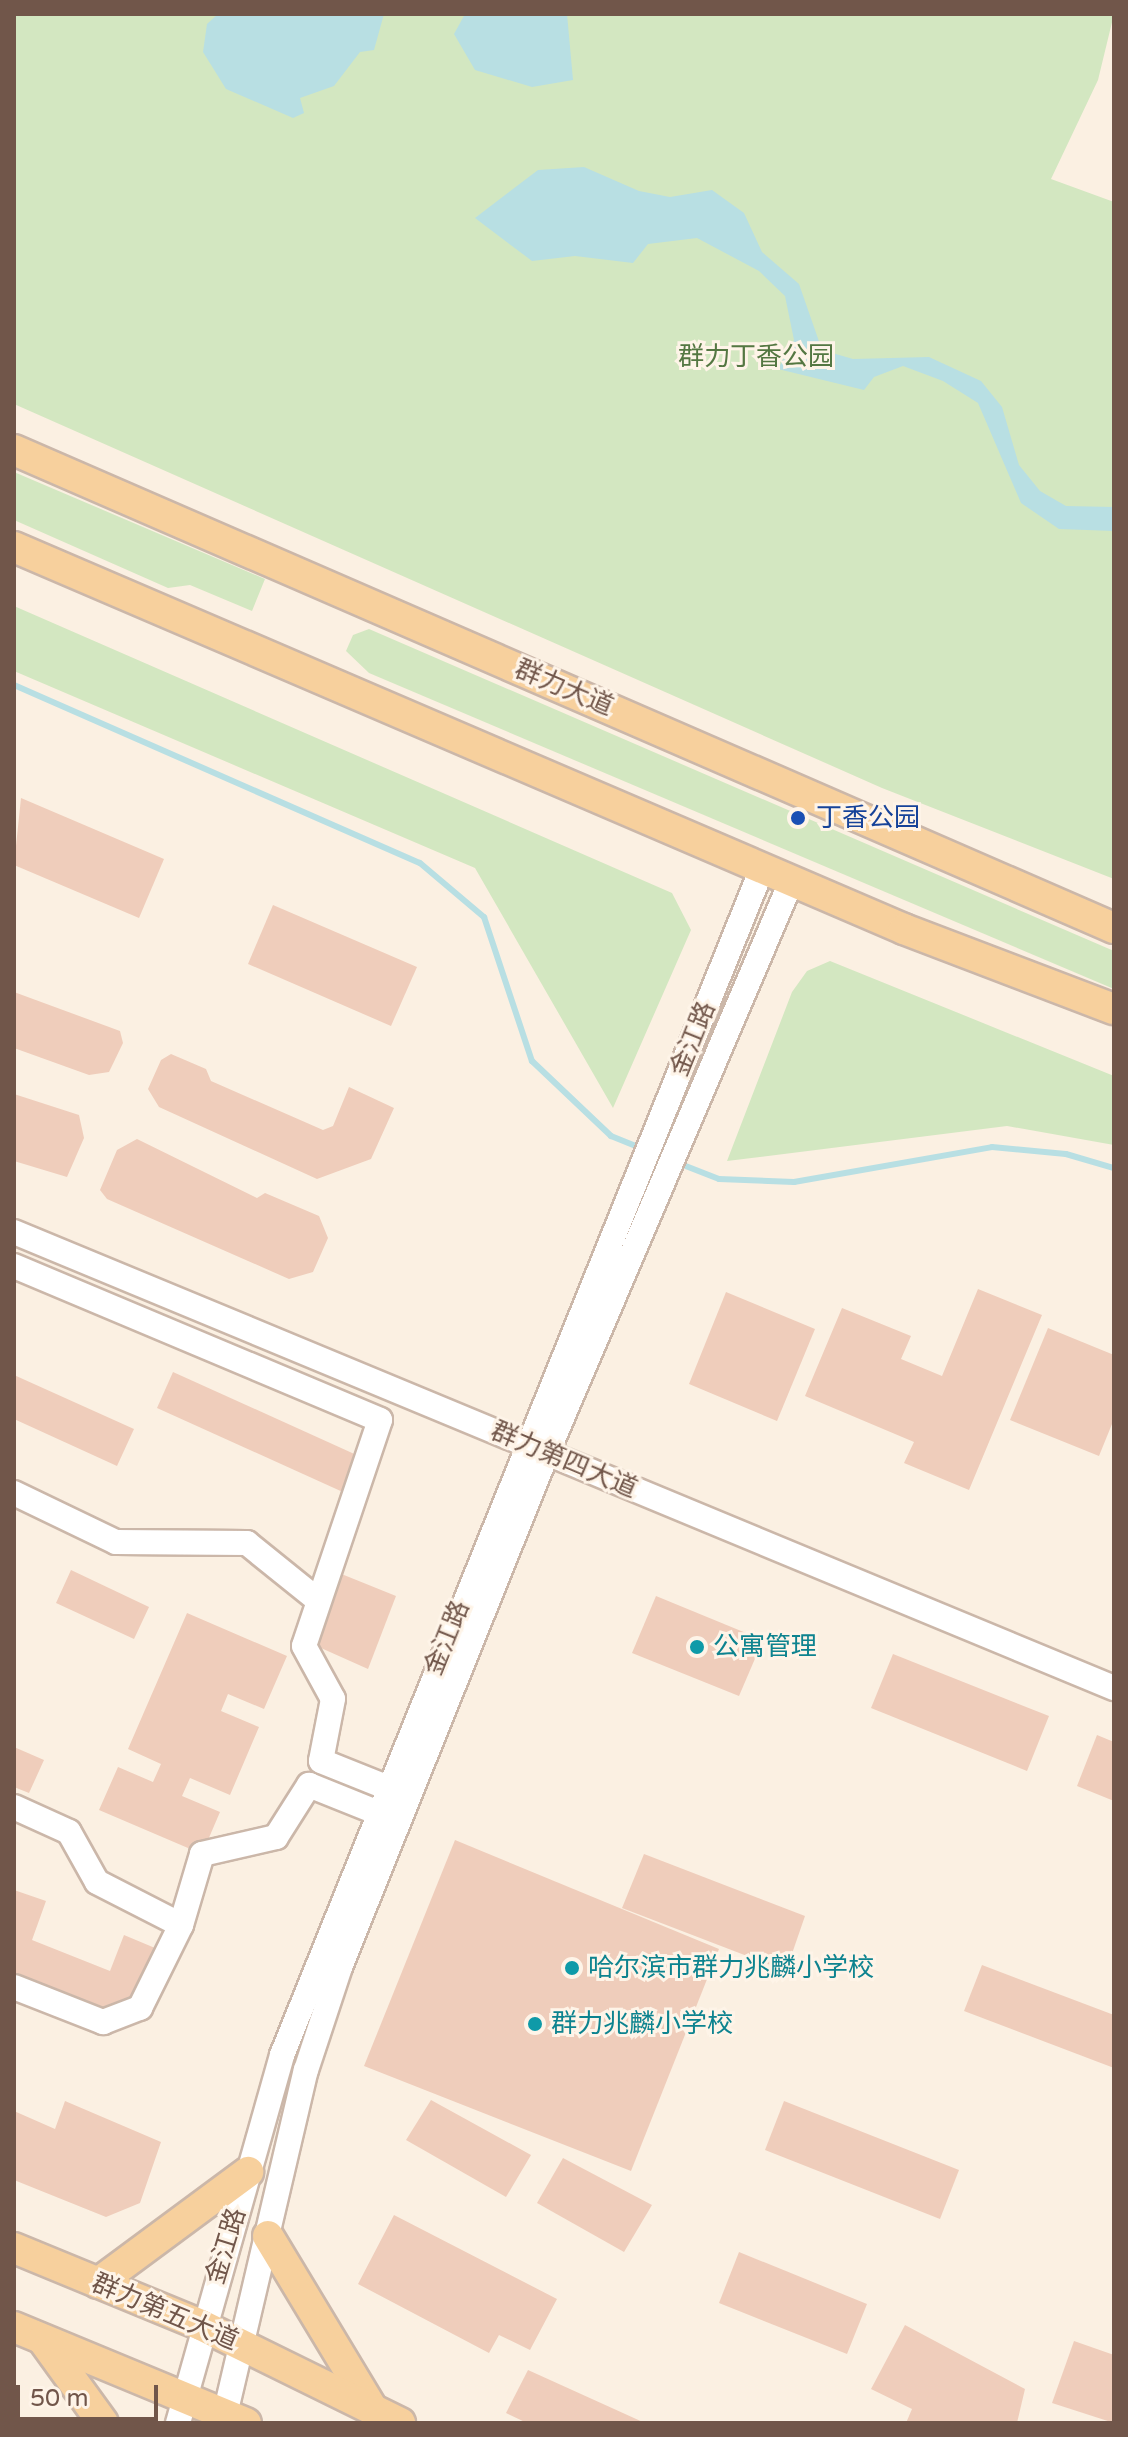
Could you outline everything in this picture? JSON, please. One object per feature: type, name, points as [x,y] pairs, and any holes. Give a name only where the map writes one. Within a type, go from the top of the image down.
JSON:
[{"type":"main road","name":"群力大道","points":[[14,450],[1114,928]]},
{"type":"main road","points":[[14,547],[904,929],[1114,1023]]},
{"type":"main road","points":[[923,844],[1114,915]]},
{"type":"main road","points":[[904,929],[1114,1009]]},
{"type":"main road","points":[[98,2283],[248,2172]]},
{"type":"main road","points":[[268,2236],[387,2416]]},
{"type":"main road","name":"群力第五大道","points":[[14,2248],[201,2325],[387,2416]]},
{"type":"main road","points":[[28,2332],[180,2410],[232,2420]]},
{"type":"main road","points":[[28,2332],[103,2423]]},
{"type":"street","name":"金江路","points":[[232,2420],[242,2345],[306,2070],[340,1967],[627,1203],[762,869]]},
{"type":"street","name":"金江路","points":[[180,2410],[201,2325],[282,2055],[376,1812],[536,1449],[650,1213],[791,882]]},
{"type":"street","name":"群力第四大道","points":[[14,1232],[1114,1688]]},
{"type":"street","points":[[14,1266],[380,1420],[314,1597],[304,1646],[333,1699],[321,1761],[386,1787]]},
{"type":"street","points":[[14,1493],[116,1542],[247,1543],[314,1597]]},
{"type":"street","points":[[14,1987],[103,2022],[140,2008],[181,1925],[202,1854],[276,1837],[309,1785],[376,1812]]},
{"type":"street","points":[[14,1807],[69,1832],[97,1882],[181,1925]]},
{"type":"green space","name":"群力丁香公园","points":[[14,14],[1114,14],[1098,80],[1051,179],[1114,202],[1114,879],[882,788],[14,404]]},
{"type":"green space","points":[[14,472],[265,579],[252,611],[190,585],[168,588],[14,520]]},
{"type":"green space","points":[[14,606],[672,893],[691,930],[613,1108],[475,868],[14,671]]},
{"type":"green space","points":[[369,629],[1114,951],[1114,989],[369,673],[346,651],[353,635]]},
{"type":"green space","points":[[830,961],[1114,1076],[1114,1145],[1007,1126],[727,1161],[792,992],[807,971]]},
{"type":"water","points":[[218,14],[384,14],[374,50],[360,52],[334,86],[300,98],[304,113],[293,118],[226,89],[203,52],[207,24]]},
{"type":"water","points":[[465,14],[567,14],[573,80],[532,87],[475,70],[454,34]]},
{"type":"water","points":[[584,167],[639,191],[670,197],[712,190],[744,213],[762,252],[799,284],[822,350],[853,359],[929,357],[981,381],[1002,407],[1019,465],[1040,491],[1066,506],[1114,507],[1114,531],[1059,529],[1021,503],[978,403],[943,381],[903,366],[874,377],[864,390],[778,369],[794,340],[785,296],[759,271],[697,238],[648,244],[633,263],[575,256],[532,261],[475,218],[538,170]]},
{"type":"building","points":[[21,798],[164,859],[139,918],[14,865]]},
{"type":"building","points":[[273,905],[417,967],[391,1026],[248,964]]},
{"type":"building","points":[[14,992],[120,1031],[123,1043],[109,1072],[89,1075],[14,1048]]},
{"type":"building","points":[[171,1054],[206,1069],[211,1081],[323,1130],[333,1126],[349,1087],[394,1108],[371,1159],[317,1179],[159,1107],[148,1089],[161,1060]]},
{"type":"building","points":[[14,1094],[79,1115],[84,1138],[67,1177],[14,1161]]},
{"type":"building","points":[[137,1139],[257,1198],[265,1193],[319,1216],[328,1238],[313,1272],[289,1279],[107,1199],[100,1190],[117,1150]]},
{"type":"building","points":[[978,1289],[1042,1315],[969,1490],[904,1463],[914,1442],[805,1396],[842,1308],[911,1336],[901,1359],[942,1376]]},
{"type":"building","points":[[726,1292],[815,1329],[777,1421],[689,1384]]},
{"type":"building","points":[[1048,1328],[1114,1355],[1114,1419],[1099,1456],[1010,1420]]},
{"type":"building","points":[[173,1372],[361,1457],[345,1493],[157,1408]]},
{"type":"building","points":[[14,1375],[134,1429],[117,1466],[14,1419]]},
{"type":"building","points":[[71,1570],[149,1607],[134,1639],[56,1603]]},
{"type":"building","points":[[339,1573],[396,1596],[368,1669],[312,1644]]},
{"type":"building","name":"公寓管理","points":[[656,1596],[763,1640],[739,1696],[632,1653]]},
{"type":"building","points":[[187,1613],[287,1656],[264,1709],[228,1694],[221,1711],[259,1727],[230,1795],[190,1778],[182,1796],[220,1812],[202,1854],[99,1810],[118,1767],[153,1782],[161,1764],[128,1749]]},
{"type":"building","points":[[893,1654],[1049,1716],[1027,1771],[871,1708]]},
{"type":"building","points":[[1097,1735],[1114,1742],[1114,1801],[1077,1786]]},
{"type":"building","points":[[14,1747],[44,1760],[29,1793],[14,1787]]},
{"type":"building","name":"群力兆麟小学校","points":[[455,1840],[719,1949],[631,2171],[364,2066]]},
{"type":"building","points":[[644,1854],[805,1916],[786,1971],[622,1908]]},
{"type":"building","points":[[14,1890],[46,1901],[32,1940],[110,1971],[124,1935],[155,1948],[135,1999],[100,2012],[14,1977]]},
{"type":"building","points":[[982,1965],[1114,2015],[1114,2068],[964,2011]]},
{"type":"building","points":[[431,2100],[531,2155],[506,2197],[406,2140]]},
{"type":"building","points":[[65,2101],[161,2142],[140,2203],[106,2217],[14,2180],[14,2111],[55,2129]]},
{"type":"building","points":[[784,2101],[959,2170],[940,2219],[765,2150]]},
{"type":"building","points":[[563,2158],[652,2205],[624,2252],[537,2203]]},
{"type":"building","points":[[394,2215],[557,2299],[530,2350],[499,2335],[489,2353],[358,2284]]},
{"type":"building","points":[[739,2252],[867,2304],[847,2354],[719,2303]]},
{"type":"building","points":[[905,2325],[1025,2389],[1017,2423],[906,2423],[912,2409],[871,2389]]},
{"type":"building","points":[[1074,2341],[1114,2355],[1114,2423],[1052,2403]]},
{"type":"building","points":[[528,2370],[645,2423],[527,2423],[506,2413]]},
{"type":"waterway","points":[[14,685],[420,863],[484,917],[532,1061],[611,1136],[641,1148]]},
{"type":"waterway","points":[[678,1163],[719,1179],[794,1182],[992,1147],[1066,1154],[1114,1168]]},
{"type":"place","name":"丁香公园","points":[[798,818]]},
{"type":"place","name":"公寓管理","points":[[697,1647]]},
{"type":"place","name":"哈尔滨市群力兆麟小学校","points":[[572,1968]]},
{"type":"place","name":"群力兆麟小学校","points":[[535,2024]]}]
